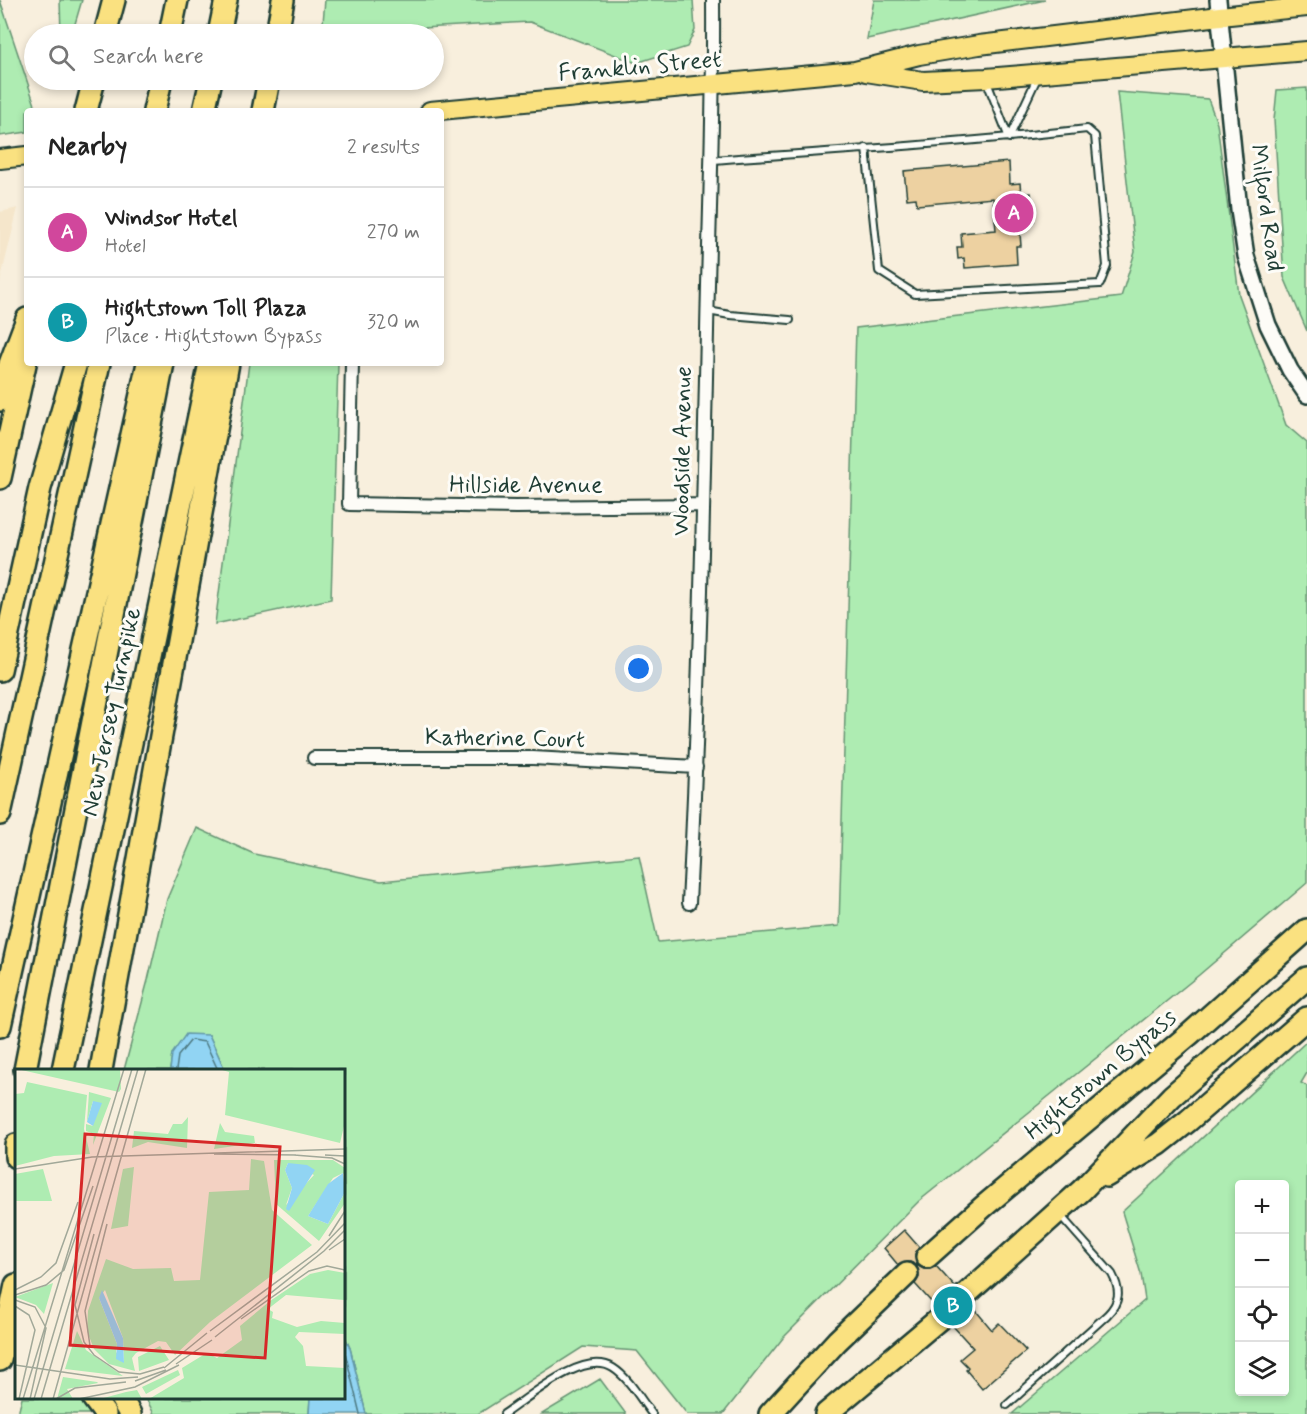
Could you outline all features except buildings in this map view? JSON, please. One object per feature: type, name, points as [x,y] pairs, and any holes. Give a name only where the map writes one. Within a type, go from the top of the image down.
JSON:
[{"type":"highway","points":[[221,24],[226,0]]},
{"type":"highway","points":[[108,24],[112,6]]},
{"type":"highway","points":[[87,108],[91,90]]},
{"type":"highway","points":[[155,108],[158,90]]},
{"type":"highway","points":[[205,108],[209,90]]},
{"type":"highway","points":[[264,108],[267,90]]},
{"type":"highway","points":[[0,400],[24,327]]},
{"type":"highway","points":[[0,478],[25,366]]},
{"type":"highway","points":[[0,670],[42,478],[75,366]]},
{"type":"highway","points":[[0,814],[98,366]]},
{"type":"highway","name":"New Jersey Turnpike","points":[[0,1026],[147,366]]},
{"type":"highway","points":[[25,1069],[162,366]]},
{"type":"highway","name":"New Jersey Turnpike","points":[[63,1069],[209,366]]},
{"type":"highway","points":[[101,1069],[227,366]]},
{"type":"highway","name":"Hightstown Bypass","points":[[927,1257],[983,1207],[1191,1033],[1307,930]]},
{"type":"highway","points":[[963,1297],[1082,1190],[1172,1096],[1307,978]]},
{"type":"highway","points":[[1082,1190],[1159,1144],[1307,1018]]},
{"type":"highway","points":[[770,1414],[837,1341],[907,1274]]},
{"type":"highway","points":[[0,1360],[15,1290]]},
{"type":"highway","points":[[826,1414],[944,1315]]},
{"type":"highway","points":[[94,1399],[105,1414]]},
{"type":"highway","points":[[122,1399],[130,1414]]},
{"type":"main road","points":[[855,71],[919,55],[1219,8],[1307,8]]},
{"type":"main road","points":[[855,71],[923,81],[1039,74],[1307,51]]},
{"type":"main road","name":"Franklin Street","points":[[444,110],[855,71]]},
{"type":"main road","points":[[0,159],[24,156]]},
{"type":"street","name":"Woodside Avenue","points":[[689,903],[696,767],[703,506],[714,84],[713,0]]},
{"type":"street","name":"Milford Road","points":[[1219,8],[1246,256],[1269,325],[1290,370],[1307,395]]},
{"type":"street","name":"Hillside Avenue","points":[[352,366],[349,504],[516,507],[703,506]]},
{"type":"street","name":"Katherine Court","points":[[314,758],[532,758],[696,767]]},
{"type":"lane","points":[[1010,138],[1039,74]]},
{"type":"lane","points":[[986,78],[1010,138]]},
{"type":"lane","points":[[711,160],[866,148],[1010,138],[1087,129],[1095,136],[1107,266],[1100,284],[915,294],[879,271],[866,148]]},
{"type":"lane","points":[[707,311],[790,320]]},
{"type":"lane","points":[[1007,1405],[1107,1315],[1119,1297],[1118,1286],[1112,1274],[1057,1212]]},
{"type":"lane","points":[[504,1414],[569,1371],[587,1364],[597,1364],[612,1367],[618,1372],[652,1414]]},
{"type":"shaded area","points":[[18,208],[0,282],[0,212]]},
{"type":"green space","points":[[0,0],[24,72],[24,90],[30,90],[36,108],[24,108],[24,132],[0,136]]},
{"type":"green space","points":[[60,0],[82,0],[75,24],[61,24]]},
{"type":"green space","points":[[325,0],[693,0],[695,30],[687,47],[636,63],[530,22],[444,27],[444,24],[323,24]]},
{"type":"green space","points":[[874,0],[1045,0],[867,39]]},
{"type":"green space","points":[[1307,88],[1307,331],[1284,277],[1274,120],[1277,90]]},
{"type":"green space","points":[[1117,92],[1208,99],[1217,123],[1239,295],[1286,425],[1307,443],[1307,883],[1199,975],[919,1201],[783,1338],[723,1414],[687,1414],[637,1351],[583,1347],[478,1414],[366,1414],[350,1348],[345,1337],[345,1069],[225,1069],[209,1035],[172,1054],[170,1069],[124,1069],[167,899],[197,828],[254,854],[381,881],[639,856],[658,942],[839,926],[856,328],[1121,297],[1135,252]]},
{"type":"green space","points":[[249,366],[338,366],[331,599],[215,624]]},
{"type":"green space","points":[[1307,1041],[1307,1073],[1301,1083],[1307,1086],[1307,1414],[1012,1414],[1145,1300],[1141,1274],[1122,1212]]},
{"type":"green space","points":[[600,1379],[626,1414],[542,1414]]},
{"type":"green space","points":[[22,1399],[84,1399],[93,1414],[18,1414]]},
{"type":"green space","points":[[146,1399],[310,1399],[309,1414],[154,1414]]},
{"type":"water","points":[[186,1034],[209,1035],[225,1069],[170,1069],[172,1054]]},
{"type":"water","points":[[345,1337],[350,1348],[366,1414],[309,1414],[310,1399],[345,1399]]},
{"type":"place","name":"Windsor Hotel","points":[[1014,213]]},
{"type":"place","name":"Hightstown Toll Plaza","points":[[953,1306]]}]
